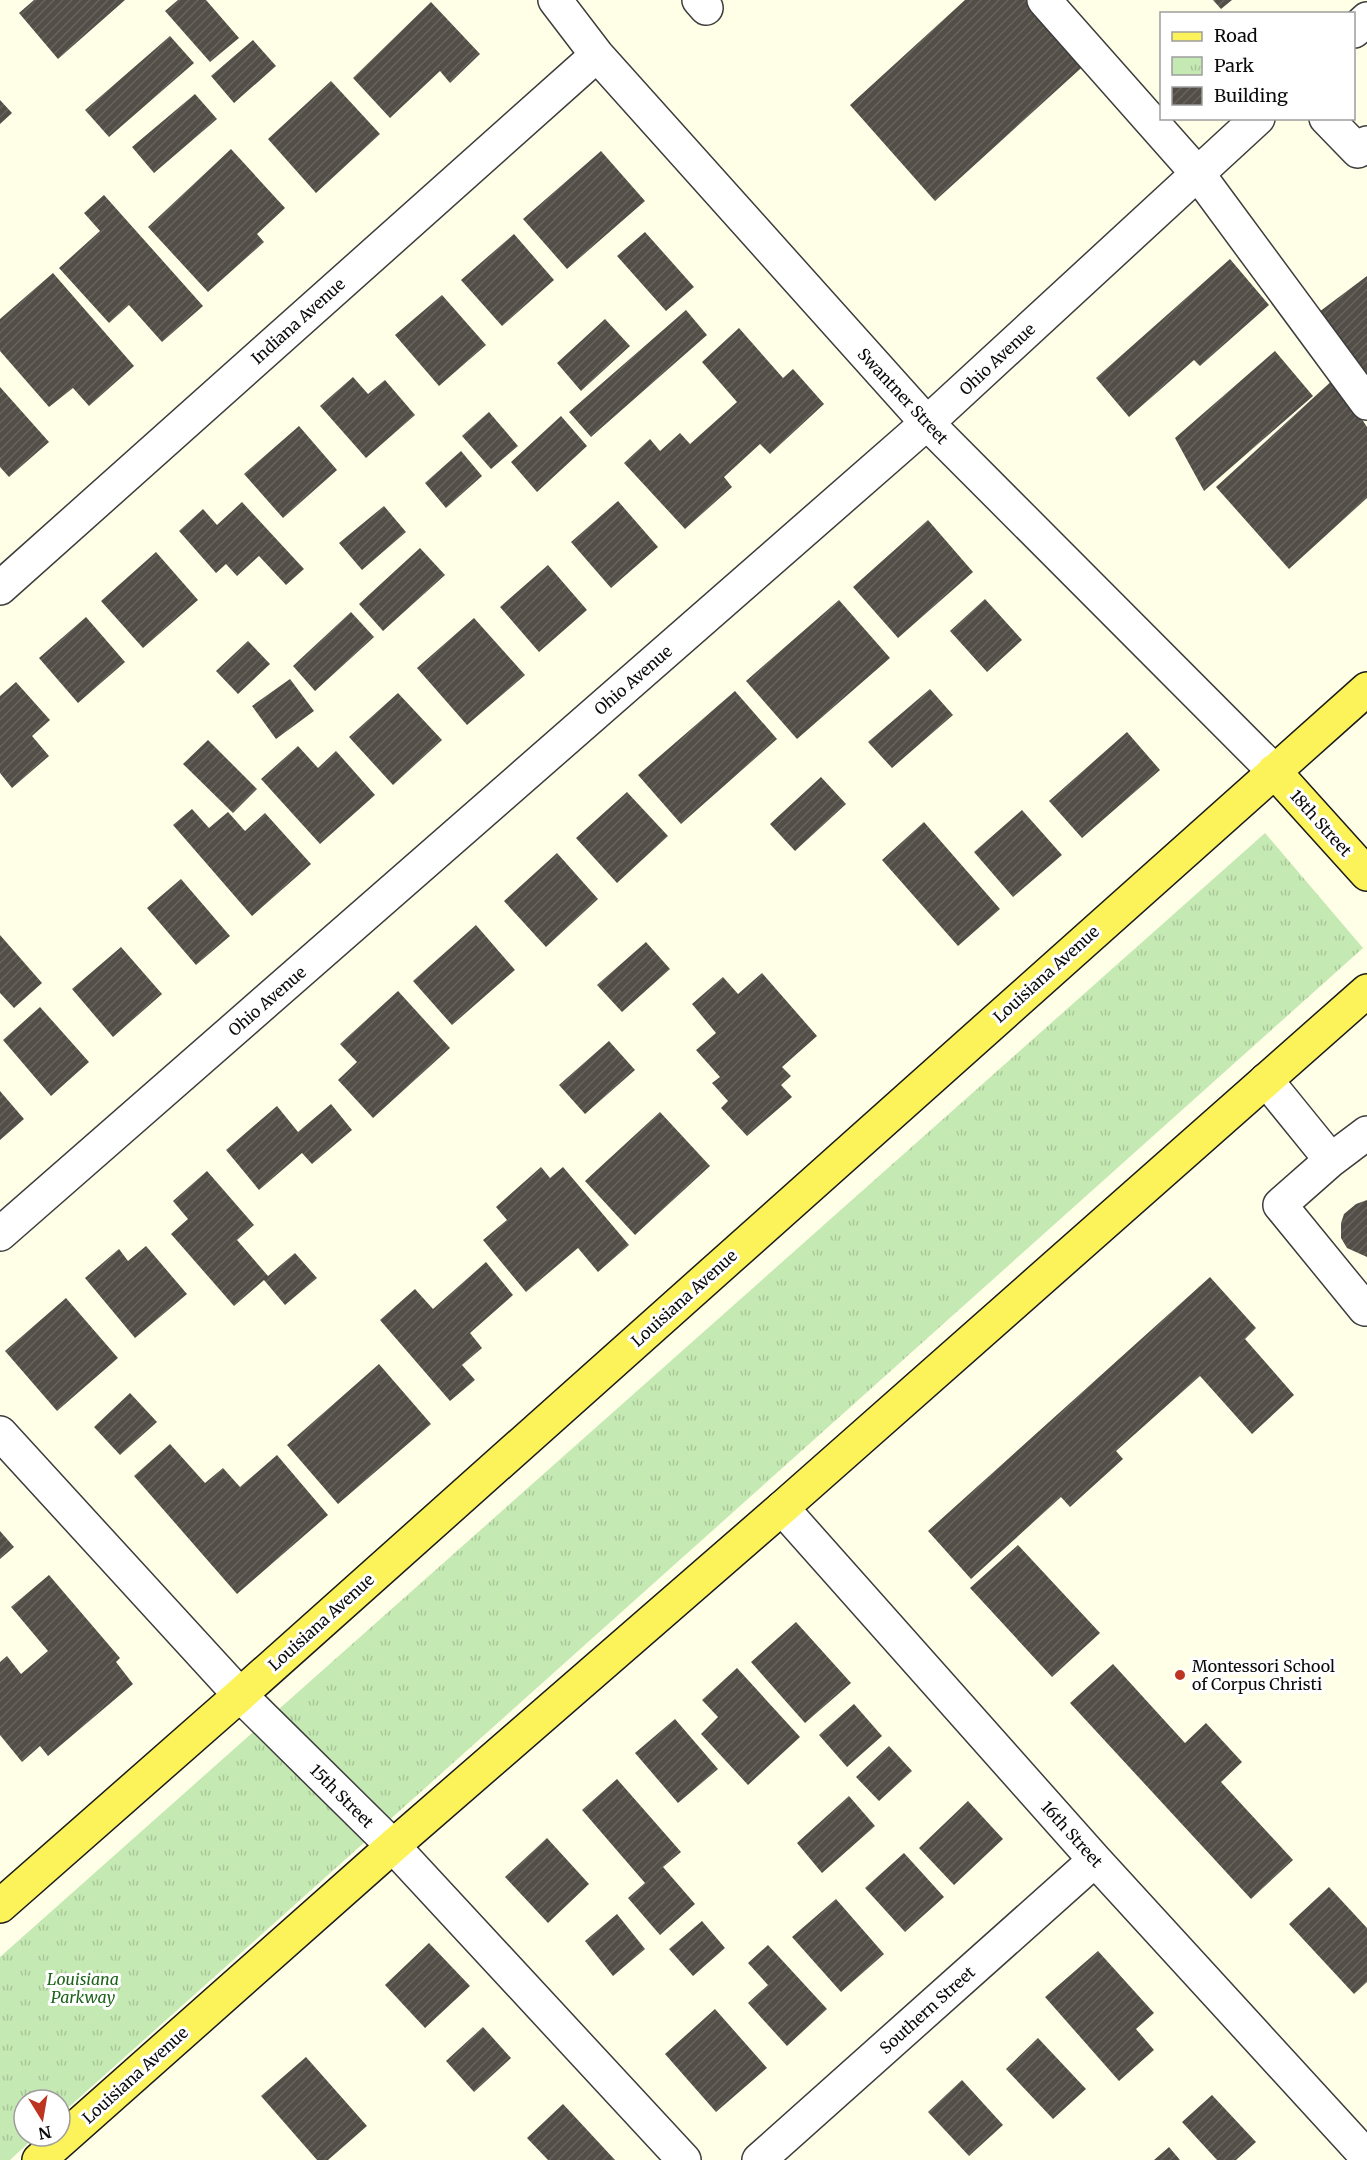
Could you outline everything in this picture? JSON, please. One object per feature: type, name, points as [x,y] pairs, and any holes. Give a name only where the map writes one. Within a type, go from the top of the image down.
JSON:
[{"type":"main road","name":"Louisiana Avenue","points":[[0,1906],[240,1695],[1367,689]]},
{"type":"main road","name":"18th Street","points":[[1274,771],[1367,874]]},
{"type":"main road","name":"Louisiana Avenue","points":[[39,2160],[1367,991]]},
{"type":"street","name":"Swantner Street","points":[[555,0],[597,56],[927,423],[1274,771]]},
{"type":"street","points":[[1044,0],[1198,174],[1367,403]]},
{"type":"street","points":[[1355,29],[1367,19]]},
{"type":"street","name":"Indiana Avenue","points":[[0,588],[597,56]]},
{"type":"street","name":"Ohio Avenue","points":[[0,1234],[927,423],[1256,120]]},
{"type":"street","points":[[1328,120],[1358,151],[1367,143]]},
{"type":"street","points":[[1266,1080],[1331,1160]]},
{"type":"street","points":[[1365,1309],[1280,1205],[1331,1160],[1367,1133]]},
{"type":"street","name":"15th Street","points":[[0,1433],[240,1695],[393,1846],[684,2160]]},
{"type":"street","name":"16th Street","points":[[782,1508],[1095,1860],[1367,2157]]},
{"type":"street","name":"Southern Street","points":[[759,2160],[1095,1860]]},
{"type":"green space","name":"Louisiana Parkway","points":[[1265,833],[1363,948],[72,2104],[72,2088],[12,2088],[12,2148],[23,2148],[10,2160],[0,2160],[0,1957]]},
{"type":"building","points":[[34,0],[125,0],[58,59],[19,13]]},
{"type":"building","points":[[178,0],[206,0],[239,38],[210,62],[165,11]]},
{"type":"building","points":[[965,0],[1036,0],[1090,60],[935,201],[850,105]]},
{"type":"building","points":[[1213,0],[1232,0],[1221,9]]},
{"type":"building","points":[[431,2],[480,54],[450,83],[440,71],[390,118],[353,78]]},
{"type":"building","points":[[170,36],[194,63],[109,137],[85,110]]},
{"type":"building","points":[[253,40],[276,66],[234,103],[211,76]]},
{"type":"building","points":[[331,81],[380,134],[316,193],[268,139]]},
{"type":"building","points":[[195,94],[217,119],[154,173],[132,147]]},
{"type":"building","points":[[0,100],[12,113],[0,124]]},
{"type":"building","points":[[231,149],[285,208],[257,234],[264,242],[208,292],[148,227]]},
{"type":"building","points":[[601,151],[645,201],[567,269],[523,219]]},
{"type":"building","points":[[104,195],[203,306],[162,342],[129,305],[109,323],[59,268],[100,231],[84,213]]},
{"type":"building","points":[[645,232],[694,287],[666,311],[617,256]]},
{"type":"building","points":[[514,234],[554,280],[502,326],[461,280]]},
{"type":"building","points":[[1230,259],[1269,305],[1200,366],[1194,360],[1129,417],[1096,378]]},
{"type":"building","points":[[53,273],[134,366],[89,406],[73,388],[49,407],[0,351],[0,319]]},
{"type":"building","points":[[1367,276],[1367,377],[1319,312]]},
{"type":"building","points":[[442,295],[486,345],[439,386],[395,335]]},
{"type":"building","points":[[686,310],[707,335],[591,437],[569,412]]},
{"type":"building","points":[[605,319],[630,346],[581,391],[557,363]]},
{"type":"building","points":[[739,328],[783,378],[793,369],[824,404],[770,454],[760,444],[724,477],[732,487],[685,529],[624,463],[650,439],[660,451],[680,433],[690,444],[737,402],[702,362]]},
{"type":"building","points":[[1275,351],[1313,396],[1204,491],[1175,438]]},
{"type":"building","points":[[353,377],[368,394],[385,380],[415,415],[366,458],[320,406]]},
{"type":"building","points":[[1335,378],[1367,427],[1367,498],[1289,569],[1216,487]]},
{"type":"building","points":[[0,387],[49,442],[9,477],[0,467]]},
{"type":"building","points":[[489,412],[518,446],[491,469],[462,436]]},
{"type":"building","points":[[561,416],[587,446],[537,492],[511,462]]},
{"type":"building","points":[[299,426],[337,470],[283,518],[244,474]]},
{"type":"building","points":[[461,451],[482,476],[446,508],[425,483]]},
{"type":"building","points":[[618,501],[658,547],[611,588],[571,542]]},
{"type":"building","points":[[242,502],[304,569],[286,585],[259,556],[237,576],[226,564],[216,573],[179,531],[203,509],[217,525]]},
{"type":"building","points":[[384,506],[406,532],[362,570],[339,543]]},
{"type":"building","points":[[928,520],[973,572],[898,638],[853,587]]},
{"type":"building","points":[[420,548],[445,575],[383,631],[359,604]]},
{"type":"building","points":[[156,552],[198,600],[143,648],[101,601]]},
{"type":"building","points":[[548,565],[587,610],[539,652],[500,607]]},
{"type":"building","points":[[985,599],[1022,640],[987,672],[950,631]]},
{"type":"building","points":[[839,600],[890,658],[797,739],[746,681]]},
{"type":"building","points":[[351,612],[374,637],[315,691],[293,666]]},
{"type":"building","points":[[86,617],[125,662],[78,703],[39,658]]},
{"type":"building","points":[[474,618],[525,675],[467,725],[417,668]]},
{"type":"building","points":[[248,641],[270,664],[238,694],[216,671]]},
{"type":"building","points":[[290,679],[314,711],[276,739],[252,706]]},
{"type":"building","points":[[16,682],[50,720],[32,736],[49,756],[12,788],[0,773],[0,696]]},
{"type":"building","points":[[930,689],[953,715],[892,768],[868,742]]},
{"type":"building","points":[[735,691],[777,739],[681,824],[638,775]]},
{"type":"building","points":[[398,693],[442,740],[393,785],[349,737]]},
{"type":"building","points":[[1127,732],[1160,770],[1082,838],[1049,801]]},
{"type":"building","points":[[208,740],[257,789],[233,813],[183,764]]},
{"type":"building","points":[[298,746],[318,768],[336,751],[375,795],[320,844],[261,779]]},
{"type":"building","points":[[821,777],[846,804],[795,851],[770,824]]},
{"type":"building","points":[[627,792],[668,836],[617,883],[576,838]]},
{"type":"building","points":[[192,809],[209,828],[228,812],[245,831],[265,813],[311,864],[252,916],[173,825]]},
{"type":"building","points":[[1022,810],[1062,855],[1013,897],[974,852]]},
{"type":"building","points":[[924,822],[1000,909],[958,946],[882,860]]},
{"type":"building","points":[[557,853],[598,899],[546,947],[504,901]]},
{"type":"building","points":[[181,879],[230,936],[196,965],[147,908]]},
{"type":"building","points":[[476,925],[515,970],[452,1025],[413,981]]},
{"type":"building","points":[[0,935],[42,983],[14,1008],[0,993]]},
{"type":"building","points":[[646,942],[670,969],[622,1012],[597,985]]},
{"type":"building","points":[[121,947],[162,994],[113,1037],[72,989]]},
{"type":"building","points":[[762,973],[817,1036],[782,1067],[791,1076],[781,1085],[792,1097],[747,1136],[721,1108],[728,1101],[712,1083],[720,1077],[696,1050],[716,1033],[692,1004],[723,977],[738,994]]},
{"type":"building","points":[[398,991],[450,1048],[373,1118],[338,1080],[357,1062],[340,1044]]},
{"type":"building","points":[[40,1007],[89,1062],[51,1096],[3,1040]]},
{"type":"building","points":[[609,1041],[635,1070],[585,1114],[559,1085]]},
{"type":"building","points":[[0,1091],[24,1119],[0,1140]]},
{"type":"building","points":[[331,1104],[352,1130],[312,1164],[302,1153],[259,1190],[226,1150],[277,1106],[298,1132]]},
{"type":"building","points":[[660,1112],[710,1166],[635,1235],[585,1181]]},
{"type":"building","points":[[541,1167],[550,1178],[563,1167],[629,1245],[598,1272],[578,1248],[526,1292],[483,1240],[507,1220],[496,1207]]},
{"type":"building","points":[[207,1171],[254,1225],[237,1240],[268,1276],[295,1253],[317,1278],[285,1305],[264,1280],[234,1306],[171,1234],[188,1219],[173,1201]]},
{"type":"building","points":[[1367,1200],[1367,1257],[1347,1248],[1341,1238],[1341,1223],[1344,1214],[1356,1204]]},
{"type":"building","points":[[146,1246],[187,1294],[135,1338],[85,1278],[119,1249],[128,1261]]},
{"type":"building","points":[[486,1262],[513,1295],[470,1333],[482,1348],[462,1365],[475,1380],[450,1401],[380,1320],[415,1289],[433,1309]]},
{"type":"building","points":[[1210,1277],[1256,1328],[1245,1339],[1294,1395],[1252,1434],[1200,1376],[1116,1451],[1123,1459],[1070,1507],[1061,1497],[971,1579],[928,1531]]},
{"type":"building","points":[[66,1298],[118,1358],[57,1411],[5,1351]]},
{"type":"building","points":[[379,1364],[431,1424],[338,1504],[287,1445]]},
{"type":"building","points":[[130,1393],[157,1422],[120,1455],[94,1427]]},
{"type":"building","points":[[170,1444],[205,1483],[223,1468],[240,1487],[277,1455],[328,1515],[237,1594],[134,1476]]},
{"type":"building","points":[[0,1531],[14,1547],[0,1559]]},
{"type":"building","points":[[1018,1545],[1100,1633],[1052,1677],[970,1588]]},
{"type":"building","points":[[49,1575],[120,1658],[116,1662],[133,1684],[48,1756],[40,1746],[22,1762],[0,1735],[0,1662],[7,1656],[21,1674],[48,1651],[11,1607]]},
{"type":"building","points":[[796,1622],[851,1683],[805,1723],[751,1662]]},
{"type":"building","points":[[1113,1664],[1185,1743],[1206,1723],[1242,1762],[1221,1782],[1293,1860],[1251,1899],[1070,1703]]},
{"type":"building","points":[[737,1668],[800,1737],[748,1785],[701,1734],[718,1717],[702,1700]]},
{"type":"building","points":[[854,1704],[882,1736],[847,1767],[819,1735]]},
{"type":"building","points":[[675,1719],[718,1769],[678,1803],[635,1753]]},
{"type":"building","points":[[889,1746],[912,1771],[879,1801],[856,1777]]},
{"type":"building","points":[[617,1779],[681,1852],[663,1867],[695,1904],[660,1935],[628,1898],[645,1883],[582,1810]]},
{"type":"building","points":[[849,1796],[875,1826],[822,1873],[797,1843]]},
{"type":"building","points":[[968,1801],[1003,1839],[954,1885],[919,1848]]},
{"type":"building","points":[[547,1838],[589,1884],[548,1923],[505,1877]]},
{"type":"building","points":[[904,1853],[944,1897],[905,1932],[865,1888]]},
{"type":"building","points":[[1329,1887],[1367,1928],[1367,1982],[1354,1994],[1289,1924]]},
{"type":"building","points":[[836,1899],[884,1954],[841,1992],[792,1937]]},
{"type":"building","points":[[617,1914],[645,1949],[613,1976],[585,1941]]},
{"type":"building","points":[[702,1921],[725,1948],[693,1976],[669,1949]]},
{"type":"building","points":[[429,1943],[470,1986],[425,2028],[385,1985]]},
{"type":"building","points":[[768,1945],[827,2009],[787,2046],[748,2003],[768,1985],[748,1963]]},
{"type":"building","points":[[1098,1951],[1154,2013],[1136,2029],[1154,2050],[1119,2081],[1045,1997]]},
{"type":"building","points":[[715,2009],[767,2068],[716,2112],[665,2054]]},
{"type":"building","points":[[483,2027],[511,2058],[474,2092],[446,2061]]},
{"type":"building","points":[[1038,2038],[1086,2089],[1053,2119],[1006,2069]]},
{"type":"building","points":[[306,2057],[367,2126],[328,2160],[317,2160],[261,2096]]},
{"type":"building","points":[[962,2080],[1003,2125],[969,2156],[928,2112]]},
{"type":"building","points":[[1212,2095],[1256,2142],[1236,2160],[1217,2160],[1182,2122]]},
{"type":"building","points":[[563,2104],[615,2160],[548,2160],[527,2138]]},
{"type":"building","points":[[1169,2147],[1180,2160],[1154,2160]]},
{"type":"place","name":"Montessori School of Corpus Christi","points":[[1180,1675]]}]
